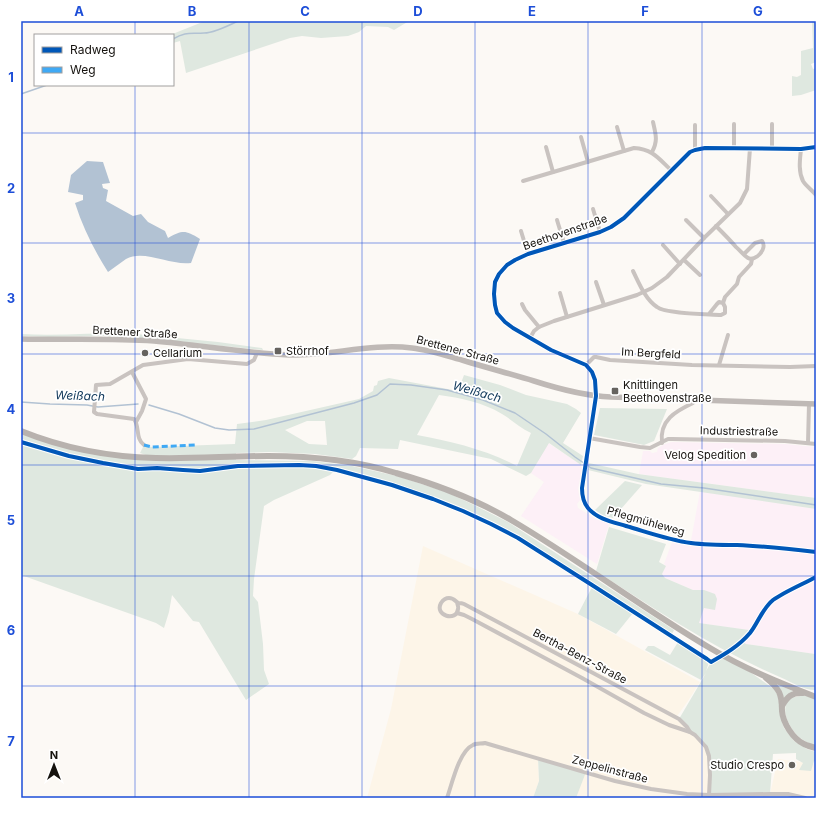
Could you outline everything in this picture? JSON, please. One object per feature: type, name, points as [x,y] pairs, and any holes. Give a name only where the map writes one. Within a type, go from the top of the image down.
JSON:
[{"type":"main road","points":[[21,431],[43,440],[78,449],[119,455],[154,458],[269,456],[314,458],[354,463],[393,472],[432,484],[465,497],[509,519],[711,649],[762,674],[816,697]]},
{"type":"main road","points":[[762,674],[776,687],[780,694],[782,712],[791,732],[803,744],[816,748]]},
{"type":"main road","points":[[782,706],[786,699],[798,692],[816,693]]},
{"type":"street","points":[[652,152],[656,143],[653,122]]},
{"type":"street","points":[[734,124],[734,148]]},
{"type":"street","points":[[772,124],[772,148]]},
{"type":"street","points":[[695,125],[695,150],[705,148],[800,149],[816,147]]},
{"type":"street","points":[[617,127],[624,151]]},
{"type":"street","points":[[581,137],[588,162]]},
{"type":"street","points":[[546,147],[553,172]]},
{"type":"street","points":[[523,181],[634,148],[641,148],[652,152],[671,170]]},
{"type":"street","points":[[530,338],[534,331],[539,327],[644,292],[667,277],[740,203],[747,189],[750,148]]},
{"type":"street","points":[[800,149],[800,170],[802,180],[816,194]]},
{"type":"street","name":"Beethovenstraße","points":[[586,365],[551,350],[505,322],[497,313],[495,305],[495,282],[499,274],[507,265],[528,254],[600,232],[611,227],[624,218],[671,170],[690,152],[695,150]]},
{"type":"street","points":[[711,196],[728,214]]},
{"type":"street","name":"Beethovenstraße","points":[[593,209],[600,232]]},
{"type":"street","name":"Beethovenstraße","points":[[557,220],[564,243]]},
{"type":"street","points":[[686,220],[704,238]]},
{"type":"street","points":[[716,226],[749,259],[752,259]]},
{"type":"street","name":"Beethovenstraße","points":[[521,231],[528,254]]},
{"type":"street","points":[[633,271],[648,299],[658,308],[675,312],[721,315],[725,313],[723,303],[725,297],[737,284],[739,277],[751,264],[752,259],[763,250],[764,244],[762,241],[755,242],[744,254]]},
{"type":"street","points":[[663,245],[680,264]]},
{"type":"street","points":[[684,260],[700,275]]},
{"type":"street","points":[[596,282],[604,305]]},
{"type":"street","points":[[560,293],[567,317]]},
{"type":"street","points":[[709,314],[716,304],[719,302],[723,303]]},
{"type":"street","points":[[522,304],[524,310],[539,327]]},
{"type":"street","points":[[719,365],[728,335]]},
{"type":"street","name":"Brettener Straße","points":[[21,339],[139,340],[285,355],[329,353],[368,347],[391,346],[436,352],[554,387],[596,396],[611,398],[816,404]]},
{"type":"street","points":[[136,422],[134,419],[97,414],[94,412],[96,385],[110,384],[143,365],[188,359],[246,364],[254,360],[257,352]]},
{"type":"street","name":"Im Bergfeld","points":[[586,365],[590,360],[596,357],[610,360],[719,365],[790,367],[816,366]]},
{"type":"street","points":[[586,365],[592,372],[595,380],[596,396]]},
{"type":"street","points":[[132,372],[146,399],[136,422],[138,437],[140,442],[144,445]]},
{"type":"street","name":"Pflegmühleweg","points":[[596,396],[582,488],[584,503],[588,509],[596,515],[609,521],[692,544],[737,545],[816,552]]},
{"type":"street","points":[[662,443],[661,437],[664,427],[670,417],[677,411],[693,403],[693,400]]},
{"type":"street","points":[[808,443],[809,404]]},
{"type":"street","name":"Industriestraße","points":[[589,438],[650,448],[672,439],[785,441],[816,444]]},
{"type":"street","name":"Bertha-Benz-Straße","points":[[690,732],[679,719],[486,615],[457,602],[454,599],[448,598],[443,600],[441,603],[440,608],[442,614],[447,617],[457,613],[464,615],[644,713],[669,725],[690,732],[701,740],[706,747],[709,756],[709,795]]},
{"type":"street","points":[[457,602],[459,608],[457,613]]},
{"type":"street","name":"Zeppelinstraße","points":[[448,798],[460,758],[466,749],[474,744],[485,743],[634,786],[684,794],[788,794],[805,798]]},
{"type":"shaded area","points":[[205,21],[409,21],[394,30],[388,27],[366,26],[359,32],[348,36],[321,38],[302,36],[290,38],[186,73],[180,41],[174,43],[174,34],[172,34]]},
{"type":"shaded area","points":[[812,21],[816,21],[816,62],[811,64],[813,69],[816,68],[816,90],[801,95],[792,96],[792,76],[797,77],[801,75],[801,51],[813,48]]},
{"type":"shaded area","points":[[126,333],[218,342],[262,348],[263,350],[141,338],[103,336],[21,336],[21,334],[60,335]]},
{"type":"shaded area","points":[[464,375],[500,385],[526,395],[567,404],[576,409],[581,413],[563,443],[583,456],[581,465],[549,443],[531,473],[526,476],[491,459],[400,440],[398,449],[360,448],[356,456],[352,459],[315,454],[269,452],[236,453],[236,460],[313,461],[352,466],[397,476],[446,492],[508,522],[674,630],[672,634],[518,537],[491,522],[433,498],[392,484],[334,471],[330,475],[264,506],[253,596],[258,602],[263,644],[264,670],[269,684],[246,700],[199,622],[193,621],[172,595],[164,628],[156,623],[21,575],[21,436],[25,433],[78,449],[152,457],[140,453],[144,445],[152,447],[235,444],[237,424],[266,420],[359,399],[373,391],[374,386],[377,385],[378,381],[389,378],[458,391]],"holes":[[[439,395],[463,399],[487,406],[531,433],[517,466],[493,455],[468,447],[417,435]],[[307,421],[325,421],[327,445],[309,444],[285,430]]]},
{"type":"shaded area","points":[[600,408],[667,409],[654,441],[644,445],[594,435]]},
{"type":"shaded area","points":[[672,442],[785,444],[816,447],[816,498],[639,474],[643,451],[650,451],[652,453],[657,452],[658,448]]},
{"type":"shaded area","points":[[548,443],[581,465],[582,468],[578,489],[580,500],[577,504],[578,508],[594,518],[609,524],[597,564],[521,516],[544,482],[531,473]]},
{"type":"shaded area","points":[[589,463],[638,474],[816,498],[816,509],[646,484],[588,470]]},
{"type":"shaded area","points":[[625,481],[642,485],[613,518],[602,515],[595,510]]},
{"type":"shaded area","points":[[700,491],[816,509],[815,654],[746,644],[739,641],[748,630],[698,623],[704,608],[704,590],[693,590],[665,578],[662,574],[666,566],[664,564],[672,542],[690,546]]},
{"type":"shaded area","points":[[609,527],[666,544],[659,562],[666,566],[662,574],[665,578],[693,590],[704,590],[715,594],[717,599],[715,610],[704,608],[699,623],[749,630],[740,640],[746,644],[816,653],[816,690],[799,686],[734,655],[687,629],[596,571]]},
{"type":"shaded area","points":[[423,546],[578,614],[700,682],[675,719],[770,794],[778,759],[816,764],[816,798],[576,798],[585,772],[538,759],[539,781],[533,798],[367,798],[391,709]]},
{"type":"shaded area","points":[[593,587],[633,613],[616,634],[578,614]]},
{"type":"shaded area","points":[[678,642],[709,662],[706,671],[711,662],[720,657],[750,672],[774,689],[778,696],[784,728],[794,741],[807,749],[816,752],[816,762],[814,761],[811,771],[799,770],[803,763],[796,759],[796,753],[773,754],[770,794],[709,795],[710,775],[706,747],[679,719],[706,673],[701,680],[645,650],[648,646],[654,646],[670,655]]},
{"type":"shaded area","points":[[776,684],[793,691],[783,699],[781,690]]},
{"type":"shaded area","points":[[807,696],[816,700],[816,746],[799,737],[787,720],[785,709],[786,704],[791,698]]},
{"type":"shaded area","points":[[538,758],[586,772],[576,798],[533,798],[539,781]]},
{"type":"water","points":[[87,161],[103,162],[110,183],[102,184],[103,188],[108,190],[106,201],[133,216],[141,214],[148,222],[165,231],[168,238],[184,232],[200,239],[191,263],[133,256],[126,259],[108,272],[89,239],[75,203],[83,200],[83,195],[68,192],[71,175]]},
{"type":"waterway","points":[[174,38],[188,33],[212,32],[238,21]]},
{"type":"waterway","points":[[21,94],[44,86]]},
{"type":"waterway","name":"Weißach","points":[[149,405],[179,414],[215,428],[229,430],[254,429],[354,403],[377,395],[390,384],[411,385],[447,390],[483,400],[515,413],[591,468],[661,484],[704,488],[816,505]]},
{"type":"waterway","name":"Weißach","points":[[21,402],[87,405],[98,407],[138,404]]},
{"type":"marked path","points":[[144,445],[152,447],[196,445]]},
{"type":"cycle path","points":[[816,147],[801,149],[705,148],[690,152],[624,218],[611,227],[600,232],[528,254],[507,265],[499,274],[495,282],[494,294],[497,313],[505,322],[551,350],[586,365],[592,372],[595,380],[596,396],[582,488],[586,506],[592,512],[611,521],[658,536],[683,542],[708,545],[757,546],[816,552]]},
{"type":"cycle path","points":[[21,442],[69,456],[138,469],[157,468],[200,471],[238,466],[316,466],[337,470],[392,485],[463,511],[518,538],[711,662],[746,638],[773,600],[816,577]]},
{"type":"place","name":"Störrhof","points":[[278,351]]},
{"type":"place","name":"Cellarium","points":[[145,353]]},
{"type":"place","name":"Knittlingen Beethovenstraße","points":[[615,391]]},
{"type":"place","name":"Velog Spedition","points":[[754,455]]},
{"type":"place","name":"Studio Crespo","points":[[792,765]]}]
